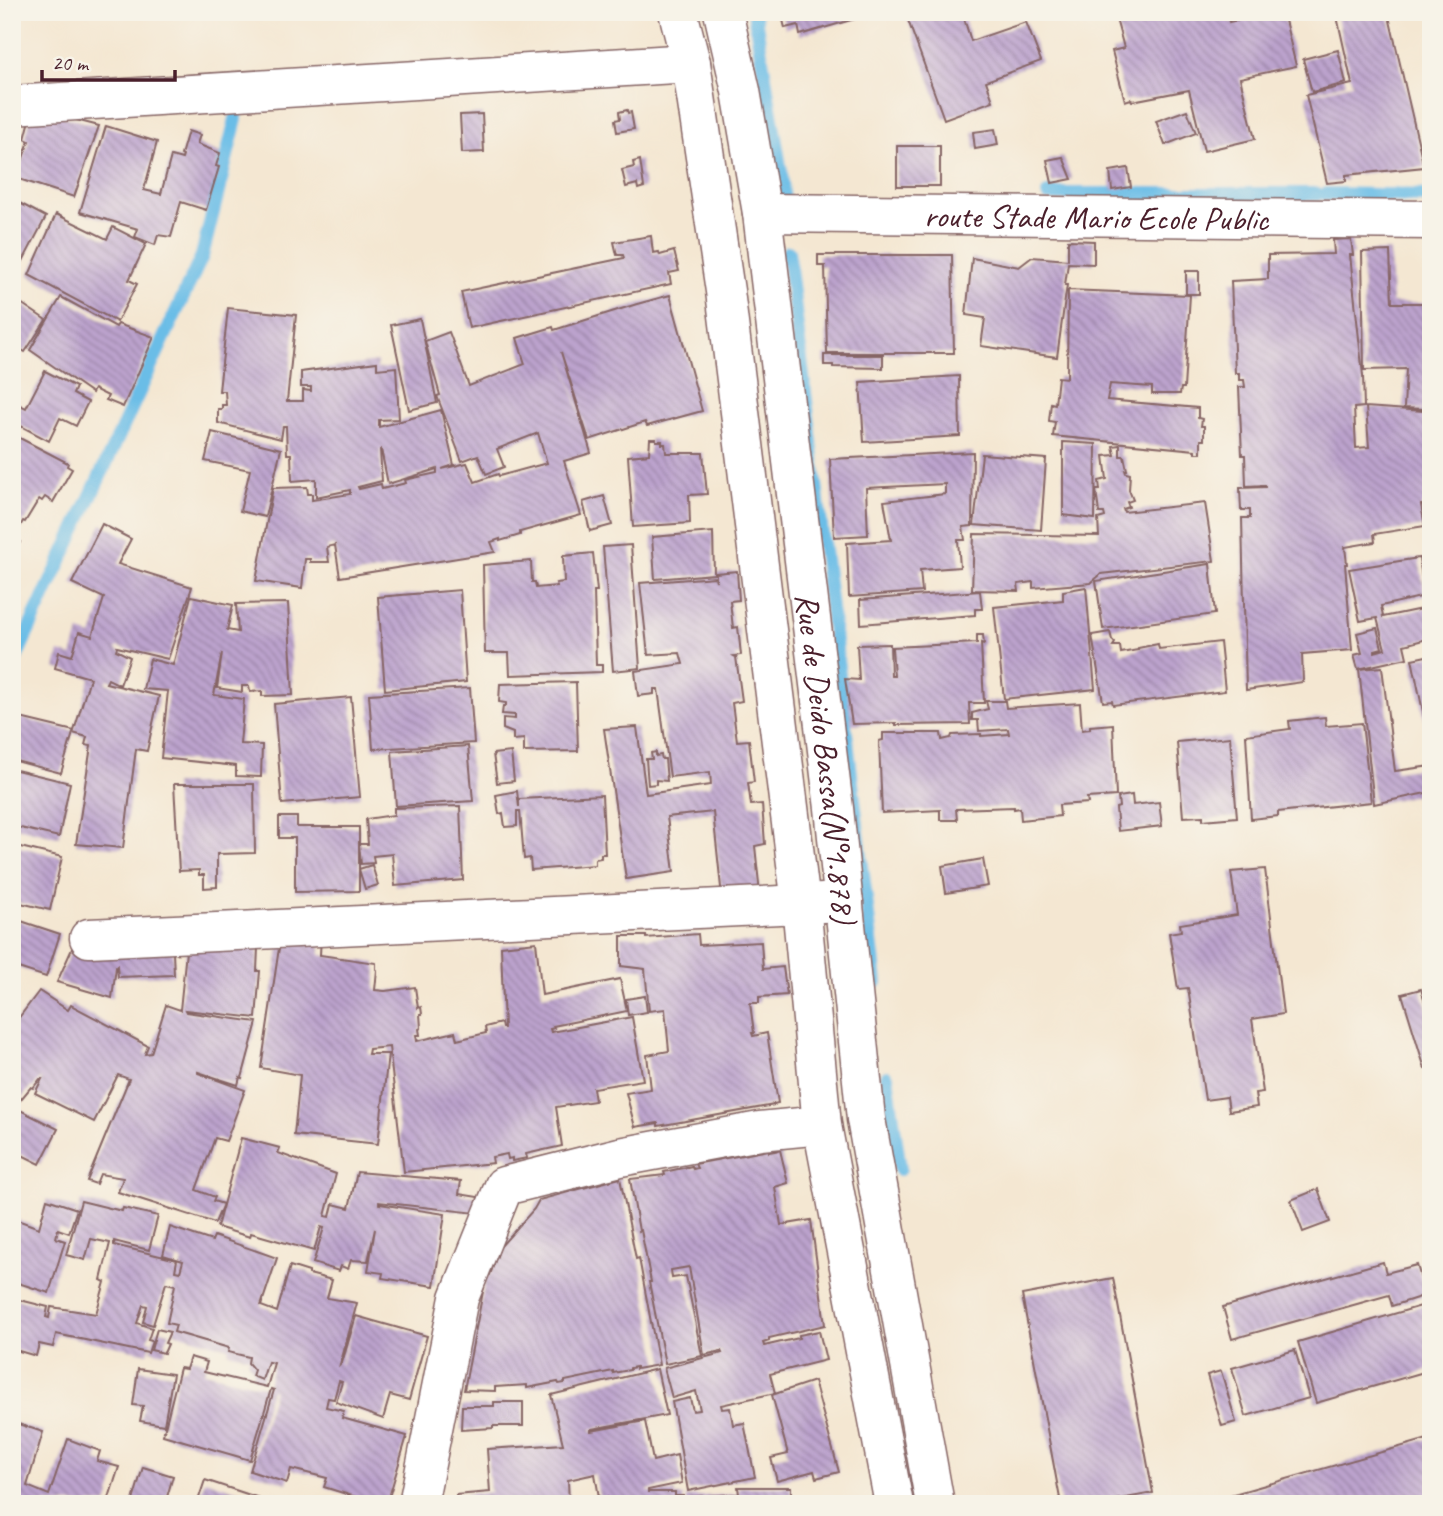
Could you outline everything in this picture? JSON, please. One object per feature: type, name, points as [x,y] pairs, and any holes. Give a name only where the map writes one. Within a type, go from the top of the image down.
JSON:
[{"type":"main road","points":[[678,12],[691,63],[725,290],[801,904],[822,1125],[894,1504]]},
{"type":"main road","name":"Rue de Deido Bassa(N°1.878)","points":[[723,12],[741,92],[762,213],[844,902],[866,1119],[935,1504]]},
{"type":"main road","points":[[12,106],[691,63]]},
{"type":"main road","name":"route Stade Mario Ecole Public","points":[[762,213],[1431,220]]},
{"type":"main road","points":[[89,938],[844,902]]},
{"type":"main road","points":[[418,1504],[459,1298],[504,1186],[633,1154],[760,1131],[822,1125]]},
{"type":"building","points":[[781,12],[875,13],[800,35],[798,25],[785,28]]},
{"type":"building","points":[[905,12],[962,12],[971,41],[1026,22],[1041,61],[986,81],[993,101],[944,119]]},
{"type":"building","points":[[1128,12],[1129,16],[1132,12],[1226,12],[1229,22],[1283,12],[1296,66],[1240,78],[1255,139],[1204,151],[1189,90],[1125,101],[1112,51],[1124,48],[1115,15]]},
{"type":"building","points":[[1336,12],[1388,12],[1424,167],[1346,175],[1346,181],[1327,183],[1306,95],[1352,84]]},
{"type":"building","points":[[1338,50],[1346,83],[1312,92],[1303,59]]},
{"type":"building","points":[[33,109],[99,126],[74,197],[16,178],[29,141],[25,139]]},
{"type":"building","points":[[627,110],[628,113],[631,112],[634,129],[617,132],[615,120],[620,119],[619,112]]},
{"type":"building","points":[[1187,110],[1196,133],[1165,145],[1156,121]]},
{"type":"building","points":[[482,114],[484,152],[462,153],[460,115]]},
{"type":"building","points":[[106,126],[157,142],[144,190],[161,194],[171,156],[182,159],[188,131],[200,135],[197,144],[220,153],[216,166],[219,167],[206,210],[181,202],[171,237],[158,235],[155,245],[135,237],[138,229],[80,212]]},
{"type":"building","points":[[995,129],[998,145],[975,149],[973,132]]},
{"type":"building","points":[[897,146],[940,146],[940,186],[897,186]]},
{"type":"building","points":[[1063,157],[1072,179],[1052,183],[1047,160]]},
{"type":"building","points":[[640,160],[644,187],[638,189],[637,184],[626,187],[622,170],[634,167],[633,162]]},
{"type":"building","points":[[1128,168],[1131,187],[1112,190],[1110,171]]},
{"type":"building","points":[[12,199],[46,217],[23,261],[12,255]]},
{"type":"building","points":[[56,214],[107,239],[113,227],[146,244],[129,280],[137,284],[117,322],[29,275]]},
{"type":"building","points":[[651,236],[653,253],[659,252],[660,255],[674,251],[679,271],[669,273],[671,284],[469,328],[461,292],[624,258],[623,255],[617,255],[614,242]]},
{"type":"building","points":[[1351,239],[1353,255],[1350,255],[1364,407],[1354,408],[1356,448],[1369,447],[1366,407],[1422,411],[1404,408],[1406,369],[1364,370],[1362,252],[1390,251],[1392,303],[1431,303],[1431,488],[1428,488],[1427,505],[1421,505],[1425,526],[1374,534],[1375,542],[1345,547],[1352,650],[1302,654],[1303,682],[1246,690],[1242,518],[1250,518],[1250,510],[1241,510],[1240,488],[1265,485],[1246,486],[1239,387],[1245,387],[1244,380],[1239,380],[1239,373],[1235,373],[1231,281],[1268,279],[1268,255],[1334,254],[1333,240]]},
{"type":"building","points":[[1068,240],[1094,241],[1094,264],[1068,263],[1057,357],[981,346],[985,318],[966,315],[972,258],[1019,267],[1032,257],[1068,260]]},
{"type":"building","points":[[818,255],[952,255],[954,353],[827,353],[825,266],[818,266]]},
{"type":"building","points":[[1186,271],[1199,271],[1199,294],[1186,294]]},
{"type":"building","points":[[1068,290],[1190,295],[1184,388],[1181,388],[1180,394],[1152,394],[1152,387],[1110,384],[1107,400],[1198,408],[1198,418],[1202,419],[1201,426],[1204,426],[1201,453],[1195,453],[1195,450],[1053,436],[1055,422],[1049,421],[1051,403],[1055,404],[1058,377],[1067,378]]},
{"type":"building","points":[[670,295],[702,411],[647,426],[645,422],[589,440],[561,352],[591,453],[564,461],[581,515],[491,542],[495,552],[340,577],[335,545],[327,547],[329,562],[310,562],[310,559],[305,559],[302,588],[256,581],[273,488],[307,487],[308,494],[312,494],[312,500],[350,494],[350,490],[316,497],[316,479],[292,481],[286,426],[283,426],[281,439],[218,423],[218,409],[226,405],[225,391],[219,391],[228,308],[296,315],[287,401],[303,401],[303,390],[311,391],[311,387],[301,387],[301,372],[377,362],[377,369],[396,367],[399,419],[379,420],[379,427],[441,410],[454,465],[442,469],[467,463],[475,482],[547,463],[538,433],[497,449],[504,467],[486,474],[478,455],[462,461],[437,396],[440,395],[425,341],[449,332],[469,386],[525,364],[517,338],[553,327],[554,330]],"holes":[[[381,449],[388,484],[437,469],[437,473],[405,480],[406,483],[382,489],[381,484],[359,489],[358,487],[382,481]]]},
{"type":"building","points":[[12,297],[46,320],[25,352],[12,344]]},
{"type":"building","points":[[61,297],[116,327],[118,324],[154,337],[123,407],[106,400],[108,396],[94,389],[92,393],[30,350]]},
{"type":"building","points":[[420,319],[437,403],[409,410],[391,325]]},
{"type":"building","points":[[824,355],[883,355],[883,368],[833,367],[824,365]]},
{"type":"building","points":[[45,371],[76,387],[73,394],[88,402],[76,426],[60,418],[49,441],[17,424],[14,431],[12,429],[12,401],[26,408]]},
{"type":"building","points":[[959,376],[960,436],[864,442],[860,382]]},
{"type":"building","points":[[212,432],[281,449],[265,517],[240,511],[250,470],[205,461]]},
{"type":"building","points":[[12,434],[68,463],[67,466],[72,469],[53,502],[45,497],[42,501],[39,499],[25,522],[23,521],[14,538],[20,542],[12,559]]},
{"type":"building","points":[[650,439],[662,441],[666,453],[703,453],[707,494],[689,495],[690,523],[633,527],[628,456],[649,454]]},
{"type":"building","points":[[1063,442],[1096,444],[1095,519],[1063,515]]},
{"type":"building","points":[[1120,445],[1120,456],[1124,456],[1126,473],[1130,474],[1129,490],[1133,500],[1127,502],[1129,507],[1123,509],[1124,512],[1205,503],[1214,561],[1101,574],[1091,583],[1033,588],[1033,582],[1018,584],[1019,591],[972,590],[974,534],[1099,536],[1098,519],[1105,517],[1104,513],[1099,513],[1096,490],[1100,490],[1099,481],[1107,479],[1104,456],[1115,455],[1113,446]]},
{"type":"building","points":[[973,452],[972,526],[963,527],[965,540],[958,540],[960,567],[920,570],[922,592],[849,597],[847,543],[891,540],[884,501],[945,494],[945,484],[866,488],[868,535],[834,537],[830,459]]},
{"type":"building","points":[[982,454],[1046,459],[1041,530],[974,525]]},
{"type":"building","points":[[604,496],[612,525],[590,531],[583,502]]},
{"type":"building","points":[[102,524],[131,539],[118,564],[192,587],[168,659],[117,647],[116,650],[130,657],[120,685],[108,679],[106,683],[159,696],[147,751],[136,749],[123,848],[76,844],[91,746],[85,745],[87,737],[73,733],[61,773],[12,760],[12,716],[74,731],[90,678],[55,668],[59,652],[72,656],[79,632],[92,636],[104,598],[72,583]]},
{"type":"building","points":[[713,532],[714,574],[655,579],[652,537]]},
{"type":"building","points":[[631,545],[640,668],[613,671],[603,547]]},
{"type":"building","points":[[593,553],[597,591],[594,591],[596,665],[602,665],[602,672],[510,675],[509,653],[485,653],[483,565],[531,561],[532,582],[535,582],[536,588],[557,586],[556,583],[564,582],[563,556]]},
{"type":"building","points":[[1419,558],[1425,596],[1381,606],[1383,617],[1431,607],[1431,638],[1404,645],[1407,658],[1358,669],[1354,655],[1362,653],[1357,633],[1377,628],[1382,648],[1375,652],[1385,649],[1377,618],[1360,621],[1349,569]]},
{"type":"building","points":[[1210,564],[1215,614],[1103,629],[1096,581]]},
{"type":"building","points":[[737,571],[739,600],[730,601],[733,628],[738,627],[741,655],[734,656],[742,701],[732,703],[737,741],[749,740],[754,782],[748,783],[751,805],[762,804],[765,844],[755,846],[760,893],[722,897],[713,812],[667,817],[674,872],[626,879],[604,729],[637,727],[646,794],[711,785],[710,772],[670,777],[658,689],[654,689],[654,694],[638,696],[635,671],[683,664],[680,653],[648,655],[640,583],[715,577],[716,581],[716,573]]},
{"type":"building","points":[[1086,587],[1095,689],[1004,699],[994,607],[1063,600],[1063,591]]},
{"type":"building","points":[[460,590],[466,682],[385,690],[378,597]]},
{"type":"building","points":[[980,591],[982,609],[975,609],[975,615],[861,624],[860,600]]},
{"type":"building","points":[[191,596],[233,605],[227,630],[238,632],[236,604],[288,603],[293,695],[262,696],[262,691],[250,692],[249,686],[242,686],[242,692],[217,688],[222,653],[214,695],[244,699],[240,744],[262,745],[261,777],[236,776],[236,766],[161,758],[168,691],[143,689],[150,659],[173,665]]},
{"type":"building","points":[[1110,632],[1115,643],[1113,646],[1120,646],[1121,653],[1158,644],[1159,649],[1220,642],[1225,691],[1113,705],[1112,701],[1103,702],[1092,635]]},
{"type":"building","points":[[977,635],[983,635],[984,644],[981,643],[984,703],[969,703],[970,724],[852,724],[845,679],[859,680],[857,645],[890,644],[891,676],[894,676],[892,647],[977,643]]},
{"type":"building","points":[[1431,655],[1431,745],[1430,745],[1412,659]]},
{"type":"building","points":[[1382,667],[1395,771],[1431,766],[1431,792],[1374,804],[1359,669]]},
{"type":"building","points":[[576,682],[578,751],[524,752],[524,739],[513,740],[513,733],[503,729],[503,718],[515,719],[515,715],[502,714],[506,703],[499,702],[500,684]]},
{"type":"building","points":[[470,688],[474,743],[373,749],[369,694]]},
{"type":"building","points":[[351,697],[360,797],[282,804],[274,704]]},
{"type":"building","points":[[986,701],[1005,701],[1006,708],[1080,703],[1082,730],[1090,729],[1090,726],[1113,724],[1116,796],[1087,798],[1088,803],[1059,805],[1060,816],[1021,820],[1020,808],[1014,807],[956,809],[957,820],[940,820],[940,810],[882,813],[879,741],[883,740],[883,733],[941,733],[942,740],[951,738],[952,735],[1009,734],[1008,729],[979,731],[978,720],[972,720],[972,713],[988,709]]},
{"type":"building","points":[[1325,717],[1326,726],[1362,723],[1371,802],[1278,812],[1278,816],[1251,819],[1246,735],[1290,729],[1289,721]]},
{"type":"building","points":[[1230,737],[1237,817],[1203,820],[1203,816],[1183,817],[1177,742]]},
{"type":"building","points":[[468,746],[473,801],[396,806],[392,751]]},
{"type":"building","points":[[511,752],[514,781],[497,783],[493,754]]},
{"type":"building","points":[[656,752],[656,756],[661,755],[662,759],[665,759],[667,781],[656,780],[656,784],[648,785],[646,759],[652,759],[651,753]]},
{"type":"building","points":[[12,769],[70,783],[59,837],[12,826]]},
{"type":"building","points":[[174,784],[254,784],[255,853],[217,854],[217,887],[204,888],[204,875],[199,875],[199,870],[179,871]]},
{"type":"building","points":[[517,791],[519,807],[519,799],[602,795],[605,854],[595,859],[595,865],[531,870],[530,858],[524,859],[520,811],[517,811],[517,826],[505,827],[503,813],[499,814],[496,795]]},
{"type":"building","points":[[1132,795],[1133,805],[1159,802],[1162,826],[1118,831],[1118,797]]},
{"type":"building","points":[[460,806],[463,880],[395,886],[392,854],[373,856],[374,863],[361,864],[359,844],[368,844],[366,819],[394,815],[394,808]]},
{"type":"building","points":[[279,817],[297,817],[297,827],[359,827],[359,891],[295,892],[295,838],[279,838]]},
{"type":"building","points":[[12,845],[62,857],[50,910],[12,901]]},
{"type":"building","points":[[983,859],[988,886],[946,893],[942,866]]},
{"type":"building","points":[[372,865],[378,885],[365,889],[359,869]]},
{"type":"building","points":[[1265,869],[1283,1014],[1252,1019],[1263,1092],[1255,1093],[1257,1107],[1229,1111],[1227,1097],[1205,1100],[1188,988],[1178,989],[1169,933],[1181,931],[1180,924],[1237,915],[1231,872]]},
{"type":"building","points":[[12,918],[60,934],[46,977],[12,966]]},
{"type":"building","points":[[189,922],[259,924],[257,971],[260,971],[256,1018],[185,1010],[257,1022],[238,1085],[198,1072],[245,1090],[226,1141],[215,1138],[196,1190],[215,1197],[213,1201],[223,1204],[215,1223],[118,1192],[123,1178],[100,1174],[96,1184],[87,1181],[129,1079],[118,1075],[94,1122],[35,1093],[42,1079],[31,1087],[12,1110],[12,1027],[39,991],[68,1010],[71,1005],[148,1046],[145,1054],[151,1053],[166,1005],[180,1010]]},
{"type":"building","points":[[172,930],[174,975],[118,977],[117,966],[112,998],[57,982],[80,931]]},
{"type":"building","points":[[698,934],[699,945],[761,942],[763,969],[783,967],[787,995],[759,997],[759,1003],[750,1003],[753,1036],[767,1033],[778,1103],[658,1126],[658,1123],[635,1127],[626,1093],[651,1089],[647,1055],[669,1051],[665,1009],[649,1011],[645,969],[621,966],[621,936],[646,938]]},
{"type":"building","points":[[321,936],[320,955],[376,963],[375,990],[415,987],[418,1008],[421,1007],[422,1014],[417,1041],[455,1032],[457,1040],[486,1033],[485,1027],[501,1023],[504,1028],[501,946],[536,942],[542,995],[620,979],[627,1011],[553,1026],[554,1028],[550,1029],[551,1032],[632,1017],[643,1080],[593,1088],[595,1101],[556,1107],[562,1146],[526,1154],[527,1158],[512,1161],[507,1154],[492,1157],[493,1163],[404,1172],[389,1047],[369,1049],[368,1054],[388,1054],[378,1144],[294,1135],[300,1075],[261,1068],[279,948]]},
{"type":"building","points":[[1421,989],[1431,1021],[1431,1067],[1425,1069],[1402,994]]},
{"type":"building","points":[[645,996],[647,1012],[628,1015],[626,999]]},
{"type":"building","points":[[18,1109],[58,1129],[40,1164],[16,1152],[20,1144],[12,1140],[12,1120]]},
{"type":"building","points":[[241,1138],[280,1148],[278,1153],[336,1174],[325,1216],[330,1217],[333,1204],[349,1208],[357,1172],[461,1181],[459,1194],[478,1197],[476,1213],[379,1202],[445,1214],[434,1286],[382,1278],[383,1273],[368,1271],[375,1229],[368,1261],[351,1260],[348,1269],[341,1266],[339,1271],[313,1263],[324,1228],[321,1227],[314,1251],[251,1233],[250,1237],[217,1227]]},
{"type":"building","points":[[780,1150],[788,1183],[775,1187],[781,1225],[811,1220],[825,1325],[769,1338],[769,1341],[763,1343],[764,1346],[819,1331],[826,1360],[770,1374],[775,1393],[721,1405],[722,1409],[730,1408],[733,1425],[744,1423],[755,1477],[688,1491],[672,1402],[690,1398],[693,1411],[700,1410],[696,1391],[672,1398],[664,1368],[722,1353],[704,1355],[689,1267],[671,1270],[672,1278],[686,1276],[702,1356],[665,1364],[630,1179],[665,1175],[664,1172],[692,1166],[693,1169],[697,1168],[695,1164]]},
{"type":"building","points":[[620,1178],[636,1259],[639,1258],[659,1365],[613,1371],[559,1384],[558,1382],[527,1388],[527,1385],[495,1387],[495,1391],[464,1390],[486,1276],[490,1275],[500,1247],[539,1200]]},
{"type":"building","points":[[1318,1189],[1330,1222],[1303,1232],[1291,1200]]},
{"type":"building","points":[[47,1199],[77,1209],[69,1233],[58,1229],[56,1238],[65,1241],[49,1293],[12,1281],[12,1218],[39,1228]]},
{"type":"building","points":[[81,1201],[158,1216],[149,1250],[114,1241],[114,1245],[177,1260],[175,1271],[180,1272],[183,1261],[163,1255],[170,1227],[212,1241],[214,1236],[277,1258],[261,1306],[277,1312],[290,1266],[332,1280],[327,1298],[357,1303],[340,1365],[356,1316],[427,1336],[409,1400],[390,1395],[383,1419],[336,1402],[342,1382],[339,1381],[334,1399],[328,1398],[326,1407],[344,1411],[342,1418],[407,1436],[387,1504],[378,1504],[324,1487],[327,1478],[291,1469],[287,1483],[250,1471],[274,1390],[271,1389],[250,1460],[163,1435],[180,1368],[186,1369],[190,1357],[207,1362],[204,1372],[267,1387],[274,1363],[268,1362],[262,1380],[252,1376],[254,1370],[248,1363],[249,1357],[228,1352],[229,1348],[174,1332],[176,1325],[167,1323],[175,1285],[166,1283],[153,1325],[143,1322],[147,1306],[143,1305],[137,1323],[152,1328],[148,1353],[56,1334],[53,1347],[39,1344],[36,1356],[12,1349],[12,1298],[48,1307],[46,1317],[49,1318],[51,1307],[96,1314],[105,1282],[101,1280],[110,1243],[91,1239],[85,1260],[66,1255]]},
{"type":"building","points":[[1383,1262],[1386,1273],[1417,1265],[1426,1295],[1392,1306],[1389,1295],[1232,1339],[1223,1307]]},
{"type":"building","points":[[1113,1278],[1153,1493],[1094,1504],[1061,1504],[1022,1295]]},
{"type":"building","points":[[1431,1303],[1431,1370],[1316,1403],[1298,1342]]},
{"type":"building","points":[[157,1329],[170,1332],[164,1353],[151,1350]]},
{"type":"building","points":[[1295,1350],[1309,1398],[1246,1416],[1232,1368]]},
{"type":"building","points":[[138,1369],[173,1374],[164,1425],[140,1421],[143,1406],[133,1405]]},
{"type":"building","points":[[657,1369],[667,1415],[591,1431],[645,1421],[653,1461],[677,1455],[682,1483],[648,1492],[675,1492],[675,1496],[683,1496],[683,1504],[607,1504],[607,1497],[599,1497],[595,1474],[568,1480],[569,1504],[446,1504],[446,1499],[456,1498],[456,1495],[490,1492],[487,1449],[563,1444],[551,1395]]},
{"type":"building","points":[[1221,1371],[1236,1422],[1222,1426],[1207,1375]]},
{"type":"building","points":[[814,1381],[839,1472],[816,1478],[814,1471],[777,1481],[771,1458],[788,1454],[772,1395]]},
{"type":"building","points":[[494,1402],[523,1402],[523,1426],[461,1430],[462,1406],[494,1406]]},
{"type":"building","points":[[12,1422],[43,1432],[27,1486],[49,1495],[68,1439],[100,1451],[97,1461],[119,1467],[107,1504],[12,1504]]},
{"type":"building","points":[[1431,1438],[1431,1504],[1202,1504],[1202,1503]]},
{"type":"building","points":[[143,1467],[173,1476],[165,1504],[132,1504]]},
{"type":"building","points":[[205,1480],[274,1503],[274,1504],[197,1504]]},
{"type":"building","points":[[738,1487],[791,1487],[791,1504],[686,1504],[686,1497],[739,1494]]},
{"type":"waterway","points":[[754,12],[784,204]]},
{"type":"waterway","points":[[12,666],[202,256],[236,119]]},
{"type":"waterway","points":[[1048,194],[1317,194]]},
{"type":"waterway","points":[[1326,194],[1431,196]]},
{"type":"waterway","points":[[788,252],[876,982]]},
{"type":"waterway","points":[[887,1077],[900,1169]]}]
